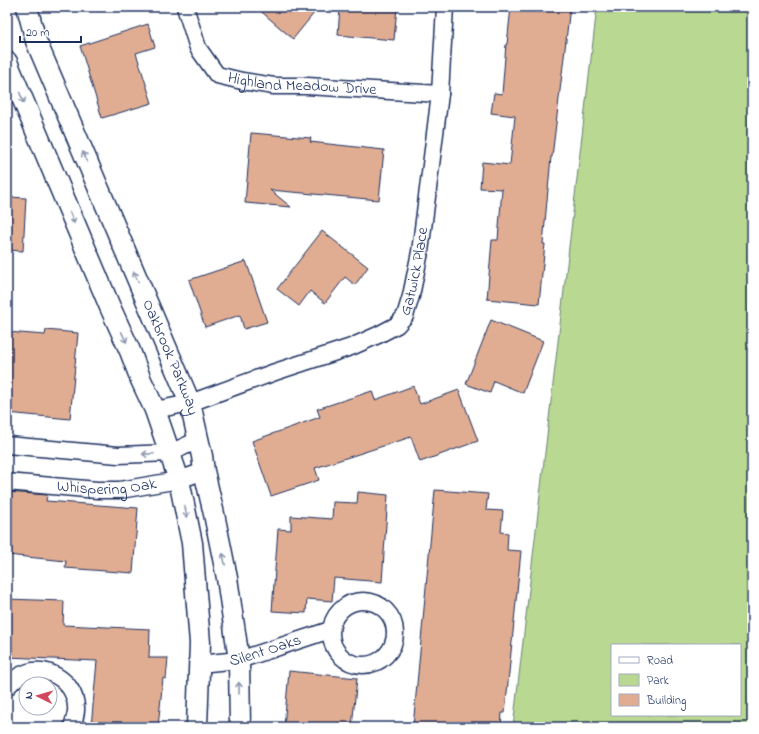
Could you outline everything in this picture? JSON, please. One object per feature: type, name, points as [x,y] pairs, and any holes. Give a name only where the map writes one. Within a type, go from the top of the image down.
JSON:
[{"type":"street","name":"Oakbrook Parkway","points":[[27,7],[36,41],[190,403],[227,578],[239,660],[240,727]]},
{"type":"street","name":"Highland Meadow Drive","points":[[185,7],[198,48],[217,75],[274,86],[307,86],[440,94]]},
{"type":"street","name":"Gatwick Place","points":[[155,410],[190,403],[358,344],[378,336],[397,325],[405,316],[411,296],[420,252],[440,94],[445,7]]},
{"type":"street","name":"Oakbrook Parkway","points":[[7,62],[155,410],[179,480],[192,543],[200,643],[197,727]]},
{"type":"street","name":"Whispering Oak","points":[[7,445],[118,455],[170,453],[198,440]]},
{"type":"street","name":"Whispering Oak","points":[[7,482],[97,490],[120,490],[179,480],[204,471]]},
{"type":"street","points":[[366,600],[382,606],[393,618],[396,636],[390,652],[377,663],[360,666],[344,660],[333,647],[330,630],[336,614],[349,603],[366,600]]},
{"type":"street","name":"Silent Oaks","points":[[199,664],[239,660],[330,630]]},
{"type":"street","points":[[7,688],[12,681],[22,674],[32,671],[43,671],[62,679],[74,696],[76,716],[72,727]]},
{"type":"green space","points":[[597,7],[752,7],[752,727],[513,727]]},
{"type":"building","points":[[256,7],[319,7],[293,39]]},
{"type":"building","points":[[340,7],[397,7],[394,40],[338,35]]},
{"type":"building","points":[[511,7],[570,7],[551,157],[539,304],[487,299],[492,240],[498,240],[502,189],[480,188],[482,162],[510,165],[515,116],[491,113],[494,93],[502,94]]},
{"type":"building","points":[[148,24],[155,47],[136,53],[152,103],[102,118],[80,46]]},
{"type":"building","points":[[251,133],[311,138],[310,142],[384,150],[379,200],[270,190],[291,207],[245,203]]},
{"type":"building","points":[[7,197],[26,198],[23,251],[7,250]]},
{"type":"building","points":[[322,231],[368,267],[355,285],[345,277],[325,303],[310,291],[299,306],[277,289]]},
{"type":"building","points":[[246,261],[267,322],[244,329],[240,315],[205,327],[189,280]]},
{"type":"building","points":[[491,320],[543,341],[523,393],[494,381],[490,393],[466,384]]},
{"type":"building","points":[[46,330],[78,333],[70,419],[7,413],[7,332],[45,335]]},
{"type":"building","points":[[413,386],[420,404],[459,390],[478,441],[420,462],[411,437],[315,468],[319,480],[271,496],[252,441],[320,417],[317,409],[372,391],[375,400]]},
{"type":"building","points":[[435,490],[488,494],[486,510],[503,511],[501,532],[508,533],[507,550],[521,551],[505,713],[502,713],[501,727],[413,727]]},
{"type":"building","points":[[7,492],[47,495],[46,501],[138,508],[133,573],[65,568],[66,561],[7,555]]},
{"type":"building","points":[[358,492],[388,495],[382,582],[334,578],[332,601],[307,599],[306,613],[272,611],[278,529],[291,530],[291,516],[332,519],[333,502],[357,503]]},
{"type":"building","points":[[7,599],[64,601],[63,625],[150,629],[149,658],[168,658],[166,679],[163,678],[158,727],[91,727],[97,661],[7,657]]},
{"type":"building","points":[[289,671],[357,678],[352,727],[284,727]]}]
